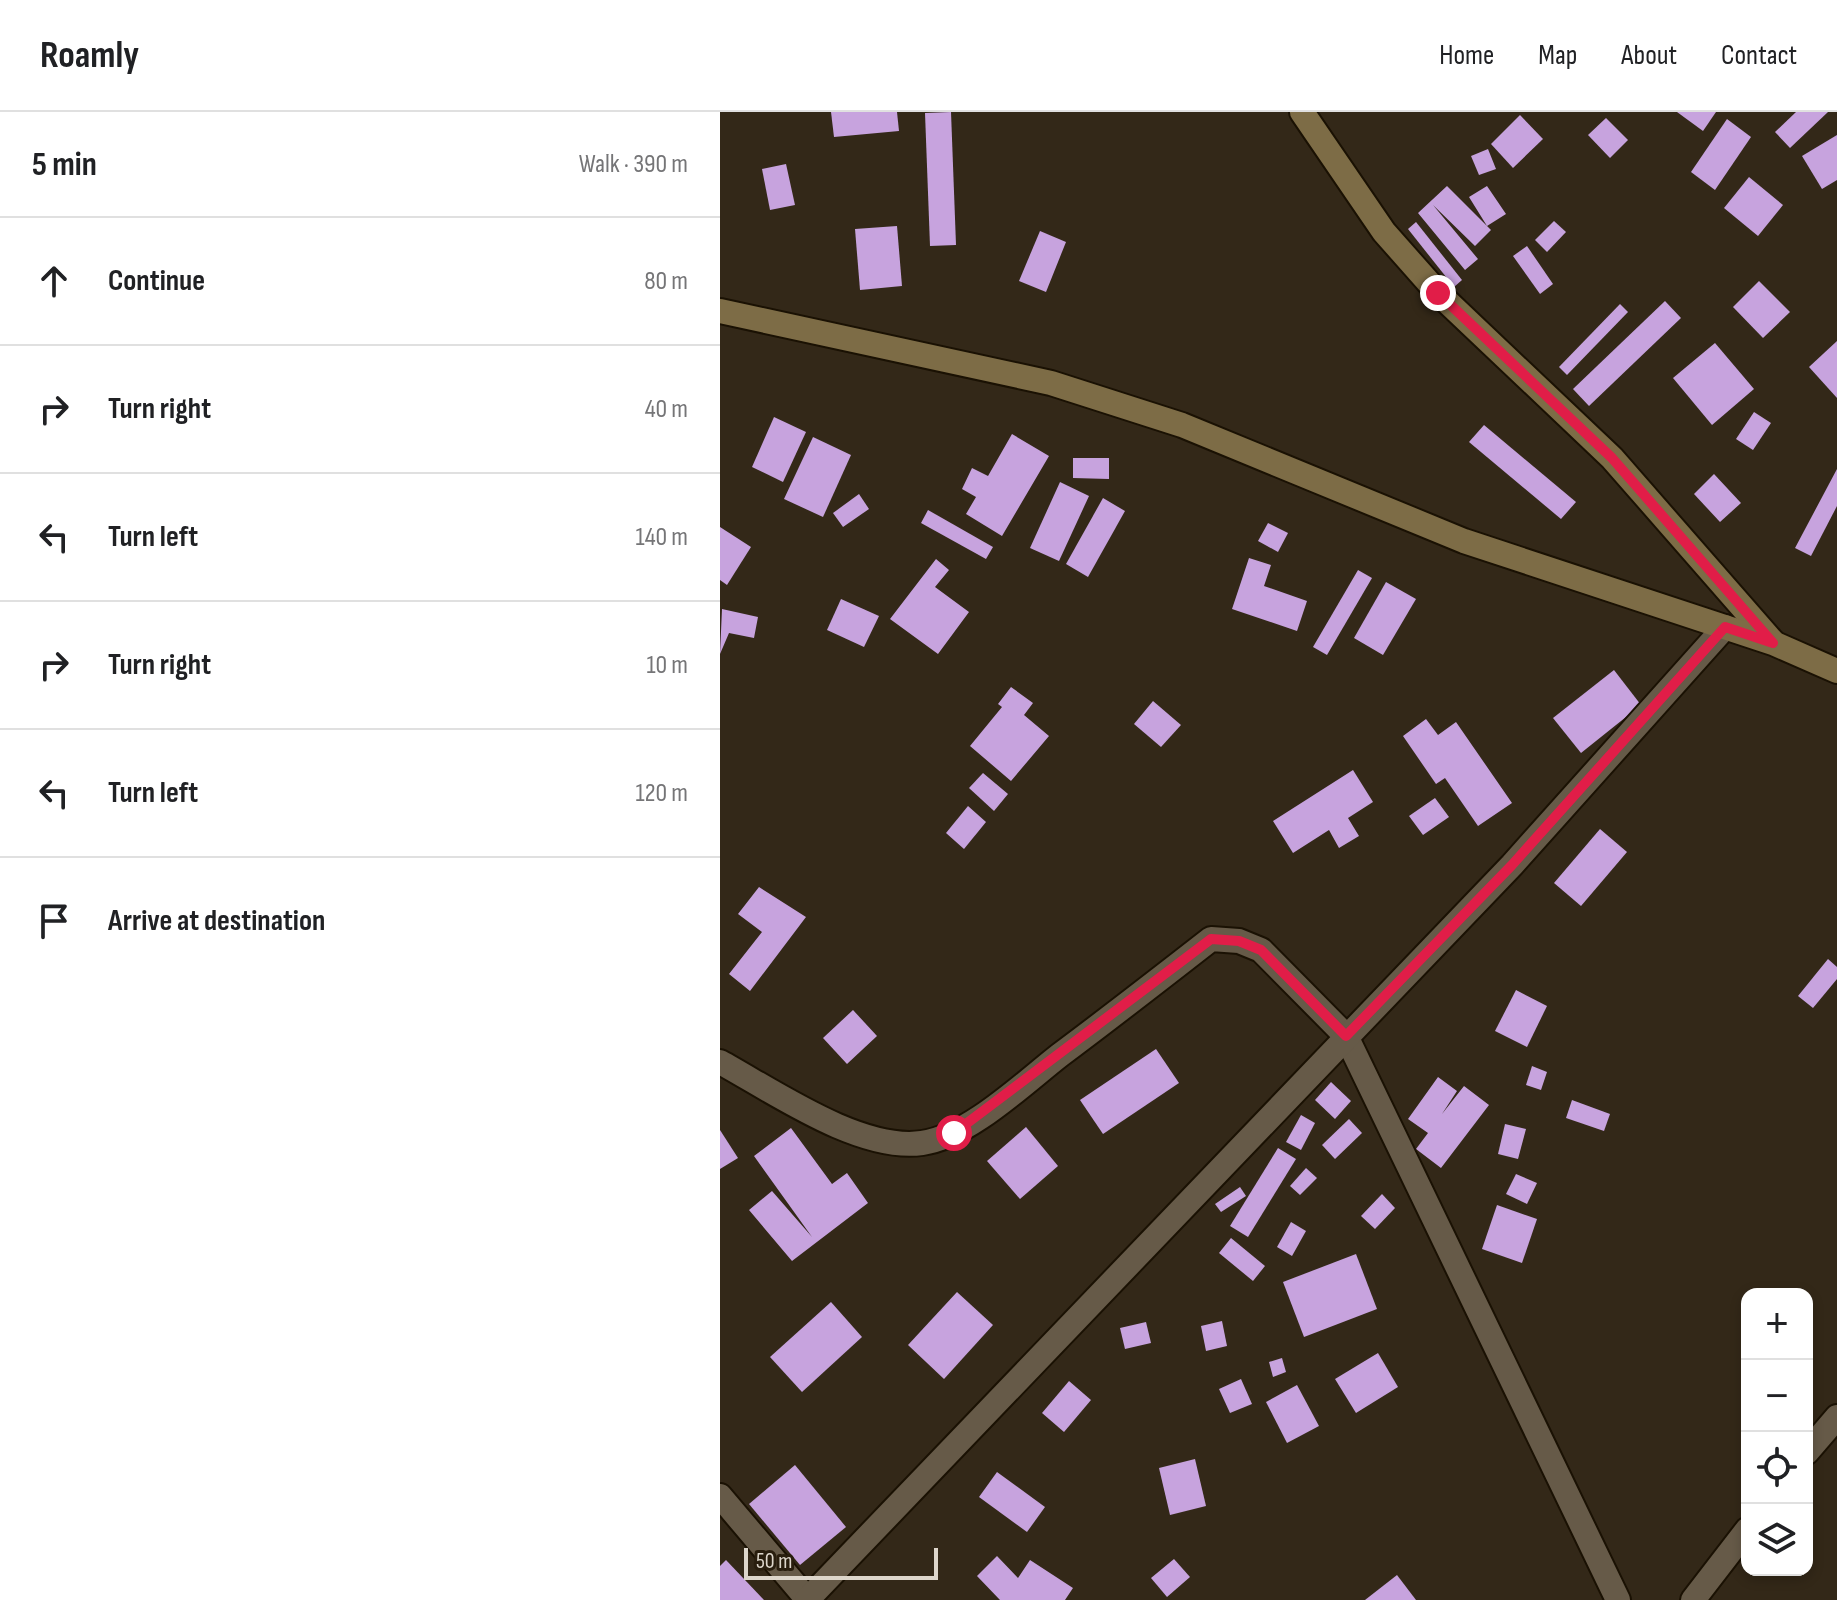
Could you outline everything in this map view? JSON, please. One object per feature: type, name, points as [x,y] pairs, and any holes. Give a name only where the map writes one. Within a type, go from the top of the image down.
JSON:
[{"type":"street","points":[[1302,112],[1384,232],[1438,293],[1612,458],[1773,643]]},
{"type":"street","points":[[720,311],[1051,383],[1182,425],[1464,541],[1773,643],[1837,671]]},
{"type":"street","points":[[720,1496],[808,1600],[1512,865],[1725,627]]},
{"type":"street","points":[[720,1062],[828,1121],[880,1140],[921,1143],[954,1133],[1010,1094],[1211,939],[1239,941],[1261,950],[1346,1036],[1618,1600]]},
{"type":"street","points":[[1813,1445],[1837,1417]]},
{"type":"street","points":[[1693,1600],[1741,1538]]},
{"type":"building","points":[[831,112],[897,112],[899,131],[834,137]]},
{"type":"building","points":[[951,112],[956,245],[930,246],[925,113]]},
{"type":"building","points":[[1677,112],[1716,112],[1703,131]]},
{"type":"building","points":[[1796,112],[1828,112],[1790,148],[1775,132]]},
{"type":"building","points":[[1520,115],[1543,139],[1513,168],[1491,144]]},
{"type":"building","points":[[1606,118],[1628,140],[1610,158],[1588,135]]},
{"type":"building","points":[[1727,119],[1751,137],[1715,190],[1691,172]]},
{"type":"building","points":[[1837,135],[1837,180],[1822,189],[1802,156]]},
{"type":"building","points":[[1488,149],[1496,169],[1479,175],[1471,156]]},
{"type":"building","points":[[786,164],[795,205],[770,210],[762,169]]},
{"type":"building","points":[[1749,177],[1783,205],[1758,236],[1724,208]]},
{"type":"building","points":[[1447,186],[1491,230],[1475,246],[1433,205],[1478,259],[1465,270],[1418,213]]},
{"type":"building","points":[[1487,186],[1506,214],[1487,226],[1469,197]]},
{"type":"building","points":[[1554,221],[1566,232],[1547,252],[1535,240]]},
{"type":"building","points":[[1416,222],[1462,280],[1454,287],[1408,229]]},
{"type":"building","points":[[897,226],[902,286],[860,290],[855,229]]},
{"type":"building","points":[[1040,231],[1066,242],[1046,292],[1019,281]]},
{"type":"building","points":[[1527,246],[1553,284],[1540,294],[1513,256]]},
{"type":"building","points":[[1759,281],[1790,312],[1763,338],[1733,307]]},
{"type":"building","points":[[1665,301],[1681,318],[1589,406],[1573,389]]},
{"type":"building","points":[[1620,304],[1628,312],[1567,375],[1559,367]]},
{"type":"building","points":[[1837,341],[1837,398],[1809,367]]},
{"type":"building","points":[[1715,343],[1754,389],[1712,425],[1673,378]]},
{"type":"building","points":[[1754,412],[1771,423],[1753,450],[1736,439]]},
{"type":"building","points":[[774,417],[806,432],[783,482],[752,467]]},
{"type":"building","points":[[1484,425],[1576,502],[1561,519],[1469,442]]},
{"type":"building","points":[[1012,434],[1049,456],[1002,536],[966,514],[976,497],[962,489],[972,468],[988,476]]},
{"type":"building","points":[[813,437],[851,455],[823,517],[784,499]]},
{"type":"building","points":[[1073,458],[1109,458],[1109,479],[1073,478]]},
{"type":"building","points":[[1837,469],[1837,506],[1811,556],[1795,548]]},
{"type":"building","points":[[1714,474],[1741,503],[1720,522],[1694,494]]},
{"type":"building","points":[[1060,482],[1089,496],[1059,561],[1030,548]]},
{"type":"building","points":[[859,494],[869,509],[843,527],[833,513]]},
{"type":"building","points":[[1103,498],[1125,511],[1088,577],[1066,564]]},
{"type":"building","points":[[928,510],[993,547],[986,559],[921,523]]},
{"type":"building","points":[[1268,523],[1288,533],[1278,552],[1258,541]]},
{"type":"building","points":[[720,527],[751,547],[727,585],[720,580]]},
{"type":"building","points":[[1249,558],[1271,565],[1264,586],[1307,601],[1297,631],[1232,609]]},
{"type":"building","points":[[936,559],[949,570],[935,587],[969,612],[938,654],[890,619]]},
{"type":"building","points":[[1358,570],[1372,578],[1327,655],[1313,647]]},
{"type":"building","points":[[1386,582],[1416,599],[1383,655],[1354,638]]},
{"type":"building","points":[[841,599],[879,616],[864,647],[827,630]]},
{"type":"building","points":[[722,609],[758,617],[754,638],[729,633],[720,654]]},
{"type":"building","points":[[1614,670],[1641,705],[1581,753],[1553,718]]},
{"type":"building","points":[[1011,687],[1033,703],[1024,715],[1049,736],[1011,781],[970,746],[1002,707],[998,704]]},
{"type":"building","points":[[1153,701],[1181,725],[1161,747],[1134,724]]},
{"type":"building","points":[[1426,719],[1438,735],[1456,722],[1512,803],[1478,826],[1445,778],[1436,784],[1403,736]]},
{"type":"building","points":[[1353,770],[1373,802],[1348,818],[1359,836],[1339,848],[1329,830],[1293,853],[1273,821]]},
{"type":"building","points":[[983,773],[1008,794],[994,811],[969,788]]},
{"type":"building","points":[[1435,798],[1449,817],[1423,835],[1409,816]]},
{"type":"building","points":[[968,806],[986,822],[964,849],[946,833]]},
{"type":"building","points":[[1600,829],[1627,852],[1581,906],[1554,883]]},
{"type":"building","points":[[759,887],[806,917],[750,991],[729,974],[762,932],[738,914]]},
{"type":"building","points":[[1828,959],[1837,967],[1837,979],[1813,1008],[1798,996]]},
{"type":"building","points":[[1516,990],[1547,1006],[1527,1047],[1495,1031]]},
{"type":"building","points":[[853,1010],[877,1036],[847,1064],[823,1038]]},
{"type":"building","points":[[1156,1049],[1179,1083],[1103,1134],[1080,1100]]},
{"type":"building","points":[[1532,1066],[1547,1072],[1541,1090],[1526,1085]]},
{"type":"building","points":[[1438,1077],[1457,1091],[1442,1114],[1464,1086],[1489,1105],[1441,1168],[1416,1149],[1428,1133],[1408,1119]]},
{"type":"building","points":[[1331,1082],[1351,1101],[1335,1119],[1315,1100]]},
{"type":"building","points":[[1572,1100],[1610,1114],[1604,1131],[1566,1118]]},
{"type":"building","points":[[1301,1115],[1315,1123],[1301,1150],[1286,1142]]},
{"type":"building","points":[[1349,1119],[1362,1133],[1335,1159],[1322,1145]]},
{"type":"building","points":[[1505,1124],[1526,1129],[1518,1159],[1498,1154]]},
{"type":"building","points":[[1026,1127],[1058,1166],[1020,1199],[987,1161]]},
{"type":"building","points":[[791,1128],[832,1184],[847,1173],[868,1203],[792,1261],[749,1210],[772,1191],[812,1237],[754,1156]]},
{"type":"building","points":[[720,1130],[738,1158],[720,1169]]},
{"type":"building","points":[[1278,1148],[1296,1159],[1248,1237],[1230,1226]]},
{"type":"building","points":[[1306,1168],[1317,1178],[1300,1195],[1290,1186]]},
{"type":"building","points":[[1516,1174],[1537,1183],[1527,1204],[1506,1194]]},
{"type":"building","points":[[1240,1187],[1246,1196],[1221,1212],[1215,1204]]},
{"type":"building","points":[[1382,1194],[1395,1208],[1375,1229],[1361,1216]]},
{"type":"building","points":[[1497,1205],[1537,1219],[1522,1263],[1482,1249]]},
{"type":"building","points":[[1291,1222],[1306,1231],[1292,1256],[1277,1247]]},
{"type":"building","points":[[1231,1238],[1265,1266],[1253,1281],[1219,1253]]},
{"type":"building","points":[[1356,1254],[1377,1309],[1304,1337],[1283,1282]]},
{"type":"building","points":[[957,1292],[993,1325],[944,1379],[908,1345]]},
{"type":"building","points":[[831,1302],[862,1337],[802,1392],[770,1357]]},
{"type":"building","points":[[1222,1321],[1227,1346],[1206,1351],[1201,1326]]},
{"type":"building","points":[[1146,1322],[1151,1343],[1125,1349],[1120,1328]]},
{"type":"building","points":[[1378,1353],[1398,1387],[1356,1413],[1335,1379]]},
{"type":"building","points":[[1282,1358],[1286,1372],[1273,1377],[1269,1362]]},
{"type":"building","points":[[1241,1379],[1252,1404],[1230,1413],[1219,1389]]},
{"type":"building","points":[[1069,1381],[1091,1400],[1064,1432],[1042,1413]]},
{"type":"building","points":[[1297,1385],[1319,1426],[1287,1443],[1266,1402]]},
{"type":"building","points":[[1195,1459],[1206,1506],[1170,1515],[1159,1468]]},
{"type":"building","points":[[795,1465],[846,1527],[800,1565],[749,1504]]},
{"type":"building","points":[[997,1472],[1045,1507],[1027,1532],[979,1497]]},
{"type":"building","points":[[997,1556],[1018,1578],[1030,1560],[1073,1588],[1065,1600],[1000,1600],[977,1576]]},
{"type":"building","points":[[1174,1559],[1190,1577],[1167,1597],[1151,1578]]},
{"type":"building","points":[[726,1560],[764,1600],[720,1600],[720,1566]]},
{"type":"building","points":[[1397,1575],[1416,1600],[1365,1600]]},
{"type":"route","points":[[954,1133],[1010,1094],[1211,939],[1239,941],[1261,950],[1346,1036],[1512,865],[1725,627],[1773,643],[1612,458],[1438,293]]}]
